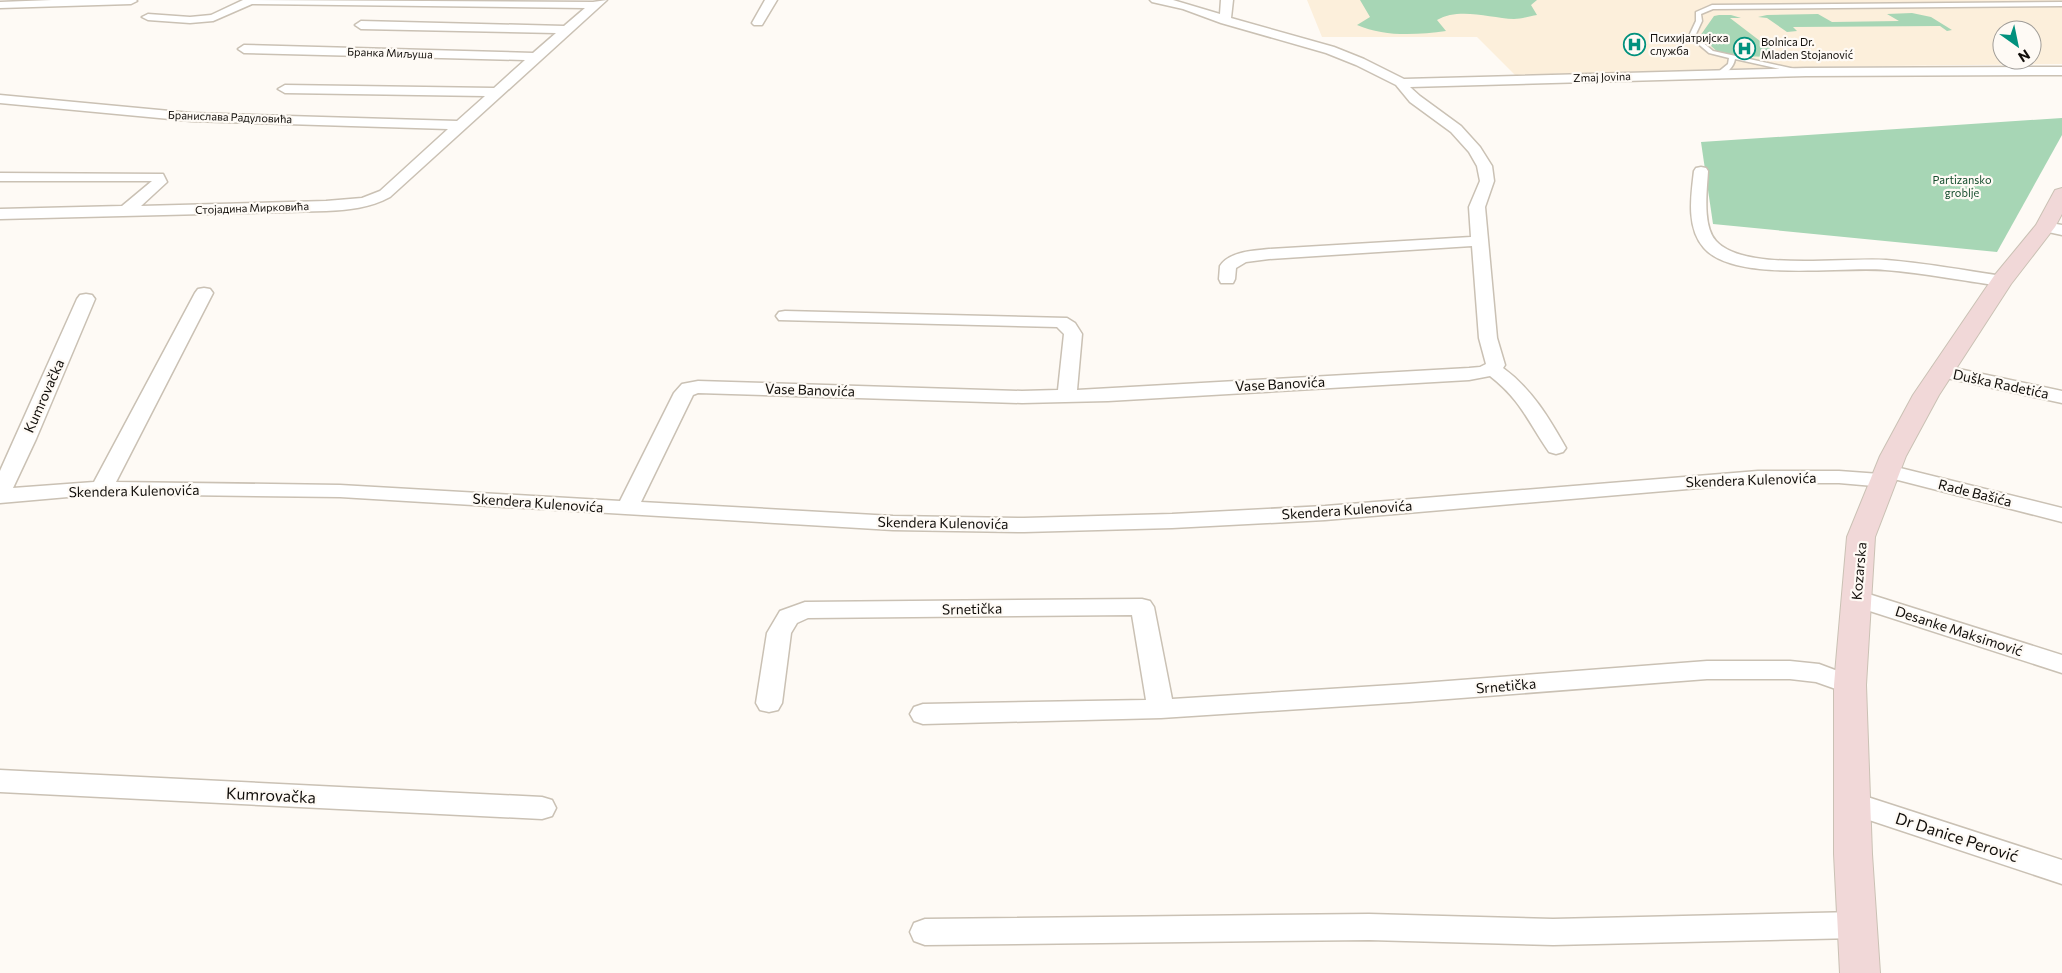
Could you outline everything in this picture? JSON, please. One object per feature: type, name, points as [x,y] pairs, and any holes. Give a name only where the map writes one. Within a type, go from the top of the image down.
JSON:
[{"type":"street","points":[[758,23],[771,0]]},
{"type":"street","name":"Zmaj Jovina","points":[[1156,0],[1186,6],[1225,21],[1330,50],[1402,82],[1806,72],[2062,70]]},
{"type":"street","points":[[1225,21],[1228,0]]},
{"type":"street","points":[[0,5],[132,1]]},
{"type":"street","points":[[148,17],[190,20],[213,18],[251,1],[598,3]]},
{"type":"street","points":[[460,124],[598,3]]},
{"type":"street","name":"Бранка Миљуша","points":[[361,25],[566,30]]},
{"type":"street","name":"Бранка Миљуша","points":[[244,48],[536,57]]},
{"type":"street","points":[[1402,82],[1406,92],[1452,124],[1473,148],[1485,167],[1487,181],[1479,196],[1477,206],[1488,338],[1496,365],[1493,369],[1512,383],[1531,404],[1556,448]]},
{"type":"street","points":[[285,89],[496,92]]},
{"type":"street","name":"Бранислава Радуловића","points":[[0,99],[191,117],[460,124]]},
{"type":"street","name":"Стојадина Мирковића","points":[[0,214],[350,205],[377,199],[385,194],[460,124]]},
{"type":"street","points":[[1701,171],[1699,199],[1703,235],[1710,246],[1719,253],[1769,265],[1870,264],[2002,281]]},
{"type":"street","points":[[0,177],[158,177],[160,182],[125,212]]},
{"type":"street","name":"Kozarska","points":[[1860,973],[1852,803],[1850,685],[1861,537],[1893,456],[1940,371],[2002,281],[2053,229],[2062,194]]},
{"type":"street","points":[[1227,279],[1228,266],[1241,258],[1268,254],[1481,241]]},
{"type":"street","points":[[102,488],[204,293]]},
{"type":"street","name":"Kumrovačka","points":[[0,494],[86,299]]},
{"type":"street","points":[[785,316],[1061,322],[1069,327],[1073,334],[1067,396]]},
{"type":"street","name":"Vase Banovića","points":[[627,509],[684,393],[689,388],[1022,397],[1067,396],[1470,374],[1484,373],[1493,369]]},
{"type":"street","name":"Duška Radetića","points":[[1940,371],[2062,397]]},
{"type":"street","name":"Skendera Kulenovića","points":[[0,494],[102,488],[340,491],[893,523],[1024,525],[1172,521],[1325,513],[1758,477],[1886,476]]},
{"type":"street","name":"Rade Bašića","points":[[1886,476],[2062,515]]},
{"type":"street","name":"Desanke Maksimović","points":[[1856,598],[2062,664]]},
{"type":"street","name":"Srnetička","points":[[769,703],[779,633],[788,617],[805,610],[1142,607],[1161,709]]},
{"type":"street","name":"Srnetička","points":[[923,714],[1161,709],[1409,693],[1707,670],[1790,670],[1820,673],[1850,685]]},
{"type":"street","name":"Kumrovačka","points":[[0,781],[542,808]]},
{"type":"street","name":"Dr Danice Perović","points":[[1852,803],[2062,872]]},
{"type":"street","points":[[925,932],[1369,927],[1553,932],[1857,925]]},
{"type":"lane","points":[[1907,0],[1915,5]]},
{"type":"lane","points":[[1806,72],[1712,52],[1692,36],[1699,21],[1698,12],[1712,7],[2062,4]]},
{"type":"lane","points":[[1719,74],[1731,66],[1732,57]]},
{"type":"shaded area","name":"Bolnica Dr. Mladen Stojanović","points":[[1307,0],[2062,0],[2062,64],[2042,64],[2042,20],[1992,20],[1992,65],[1798,67],[1515,75],[1477,37],[1322,37]]},
{"type":"green space","points":[[1360,0],[1537,0],[1531,5],[1537,15],[1514,19],[1475,14],[1455,14],[1437,20],[1446,31],[1412,34],[1389,33],[1378,32],[1357,25],[1370,17]]},
{"type":"green space","points":[[1912,13],[1931,17],[1952,30],[1947,31],[1940,26],[1793,27],[1797,31],[1787,32],[1767,18],[1758,17],[1767,15],[1818,14],[1832,22],[1899,21],[1887,14]]},
{"type":"green space","points":[[1731,15],[1741,18],[1730,18],[1777,54],[1792,55],[1781,57],[1721,55],[1700,36],[1714,16]]},
{"type":"green space","name":"Partizansko groblje","points":[[2062,118],[2062,135],[1997,252],[1713,224],[1701,142]]},
{"type":"place","name":"Психијатријска служба","points":[[1634,44]]},
{"type":"place","name":"Bolnica Dr. Mladen Stojanović","points":[[1745,48]]}]
